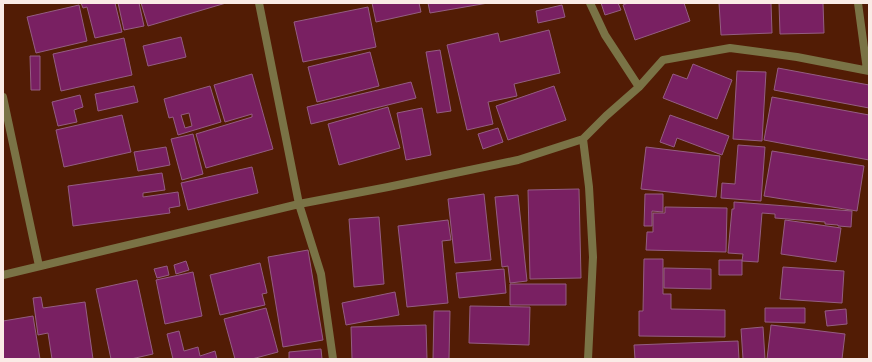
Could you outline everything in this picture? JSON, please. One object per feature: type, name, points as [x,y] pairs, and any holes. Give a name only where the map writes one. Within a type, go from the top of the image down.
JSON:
[{"type":"street","points":[[259,3],[299,204],[321,274],[333,359]]},
{"type":"street","points":[[590,3],[605,35],[639,87]]},
{"type":"street","points":[[3,275],[299,204],[518,160],[583,139],[606,116],[639,87],[663,60],[730,48],[797,57],[868,71],[858,3]]},
{"type":"street","points":[[3,97],[39,266]]},
{"type":"street","points":[[583,139],[589,187],[593,257],[588,359]]},
{"type":"building","points":[[81,3],[115,3],[122,32],[95,38],[87,7],[83,8]]},
{"type":"building","points":[[118,3],[139,3],[144,26],[124,30]]},
{"type":"building","points":[[141,3],[226,3],[148,26]]},
{"type":"building","points":[[372,3],[419,3],[421,12],[376,22]]},
{"type":"building","points":[[428,3],[488,3],[430,13]]},
{"type":"building","points":[[601,3],[618,3],[621,10],[605,15]]},
{"type":"building","points":[[628,3],[684,3],[690,21],[635,40],[623,5]]},
{"type":"building","points":[[719,3],[771,3],[772,33],[721,35]]},
{"type":"building","points":[[779,3],[823,3],[824,33],[780,34]]},
{"type":"building","points":[[79,5],[87,41],[36,53],[27,17]]},
{"type":"building","points":[[562,5],[565,17],[538,23],[536,11]]},
{"type":"building","points":[[368,7],[376,47],[303,62],[294,22]]},
{"type":"building","points":[[549,30],[560,73],[514,84],[517,96],[488,102],[493,124],[467,130],[447,45],[498,33],[500,42]]},
{"type":"building","points":[[181,37],[186,57],[148,66],[143,46]]},
{"type":"building","points":[[124,38],[132,75],[61,91],[53,54]]},
{"type":"building","points":[[440,50],[451,111],[437,113],[426,52]]},
{"type":"building","points":[[370,52],[379,86],[317,102],[308,67]]},
{"type":"building","points":[[30,56],[40,56],[40,90],[31,90]]},
{"type":"building","points":[[693,64],[732,80],[717,119],[663,98],[673,74],[687,79]]},
{"type":"building","points":[[778,68],[869,85],[869,108],[774,90]]},
{"type":"building","points":[[737,71],[766,72],[762,141],[733,139]]},
{"type":"building","points":[[252,74],[273,149],[206,168],[196,134],[252,117],[252,114],[225,122],[214,85]]},
{"type":"building","points":[[411,82],[416,98],[311,124],[307,107]]},
{"type":"building","points":[[134,86],[138,102],[98,111],[95,94]]},
{"type":"building","points":[[210,86],[221,122],[178,135],[173,117],[169,118],[164,99]],"holes":[[[189,113],[192,126],[185,128],[181,115]]]},
{"type":"building","points":[[554,86],[566,120],[508,140],[496,106]]},
{"type":"building","points":[[80,95],[83,107],[74,110],[77,122],[58,126],[52,102]]},
{"type":"building","points":[[772,97],[869,115],[869,160],[764,140]]},
{"type":"building","points":[[388,107],[400,148],[339,165],[328,124]]},
{"type":"building","points":[[422,108],[431,155],[406,160],[397,113]]},
{"type":"building","points":[[122,115],[131,152],[64,167],[56,130]]},
{"type":"building","points":[[670,115],[729,136],[722,155],[677,138],[674,147],[660,142]]},
{"type":"building","points":[[498,128],[503,142],[483,149],[478,134]]},
{"type":"building","points":[[193,134],[203,174],[182,180],[171,139]]},
{"type":"building","points":[[738,145],[765,147],[761,201],[721,198],[722,183],[735,184]]},
{"type":"building","points":[[166,147],[170,165],[138,171],[134,152]]},
{"type":"building","points":[[646,147],[720,156],[716,197],[641,189]]},
{"type":"building","points":[[772,151],[864,166],[857,211],[764,196]]},
{"type":"building","points":[[252,167],[258,193],[188,210],[181,183]]},
{"type":"building","points":[[162,173],[165,190],[143,193],[143,197],[178,192],[180,206],[169,208],[170,213],[73,226],[68,186]]},
{"type":"building","points":[[579,189],[581,278],[530,279],[528,190]]},
{"type":"building","points":[[484,194],[491,260],[455,263],[448,199]]},
{"type":"building","points":[[645,194],[663,194],[663,212],[652,211],[652,226],[644,226]]},
{"type":"building","points":[[518,195],[527,281],[510,283],[508,266],[502,267],[495,197]]},
{"type":"building","points":[[734,202],[852,211],[851,227],[825,224],[825,222],[775,218],[775,214],[762,213],[758,262],[742,261],[743,254],[728,253]]},
{"type":"building","points":[[665,207],[727,208],[726,252],[646,250],[647,232],[653,232],[653,213],[665,213]]},
{"type":"building","points":[[379,217],[384,284],[354,287],[349,219]]},
{"type":"building","points":[[448,220],[451,240],[442,241],[448,303],[407,307],[398,226]]},
{"type":"building","points":[[785,220],[841,228],[836,262],[781,254]]},
{"type":"building","points":[[308,250],[323,340],[283,347],[268,257]]},
{"type":"building","points":[[644,259],[663,259],[663,294],[671,294],[671,309],[725,310],[725,337],[639,336],[639,311],[643,311]]},
{"type":"building","points":[[719,260],[742,260],[742,275],[719,275]]},
{"type":"building","points":[[186,261],[189,270],[176,274],[174,265]]},
{"type":"building","points":[[260,263],[267,293],[262,294],[265,305],[220,315],[210,275]]},
{"type":"building","points":[[167,266],[169,275],[157,278],[154,269]]},
{"type":"building","points":[[783,267],[844,271],[842,303],[780,299]]},
{"type":"building","points":[[664,268],[711,269],[711,289],[664,288]]},
{"type":"building","points":[[504,269],[506,293],[459,298],[456,273]]},
{"type":"building","points":[[193,272],[202,316],[165,324],[156,280]]},
{"type":"building","points":[[137,280],[153,354],[131,359],[111,359],[96,289]]},
{"type":"building","points":[[510,284],[566,284],[566,305],[510,305]]},
{"type":"building","points":[[395,292],[399,315],[346,325],[342,303]]},
{"type":"building","points":[[41,297],[43,308],[85,302],[93,359],[52,359],[48,333],[38,335],[33,298]]},
{"type":"building","points":[[470,306],[530,307],[529,345],[469,343]]},
{"type":"building","points":[[266,308],[278,352],[252,359],[235,359],[224,319]]},
{"type":"building","points":[[765,308],[805,308],[805,323],[765,322]]},
{"type":"building","points":[[846,309],[847,324],[827,326],[825,311]]},
{"type":"building","points":[[434,311],[450,311],[449,359],[433,359]]},
{"type":"building","points":[[33,316],[40,359],[3,359],[3,321]]},
{"type":"building","points":[[426,325],[427,359],[352,359],[351,327]]},
{"type":"building","points":[[771,325],[845,334],[842,359],[767,359]]},
{"type":"building","points":[[763,327],[765,359],[743,359],[741,329]]},
{"type":"building","points":[[179,331],[184,351],[198,347],[200,356],[215,351],[217,359],[173,359],[167,334]]},
{"type":"building","points":[[738,341],[739,359],[635,359],[634,345]]},
{"type":"building","points":[[321,349],[322,359],[289,359],[289,352]]}]
